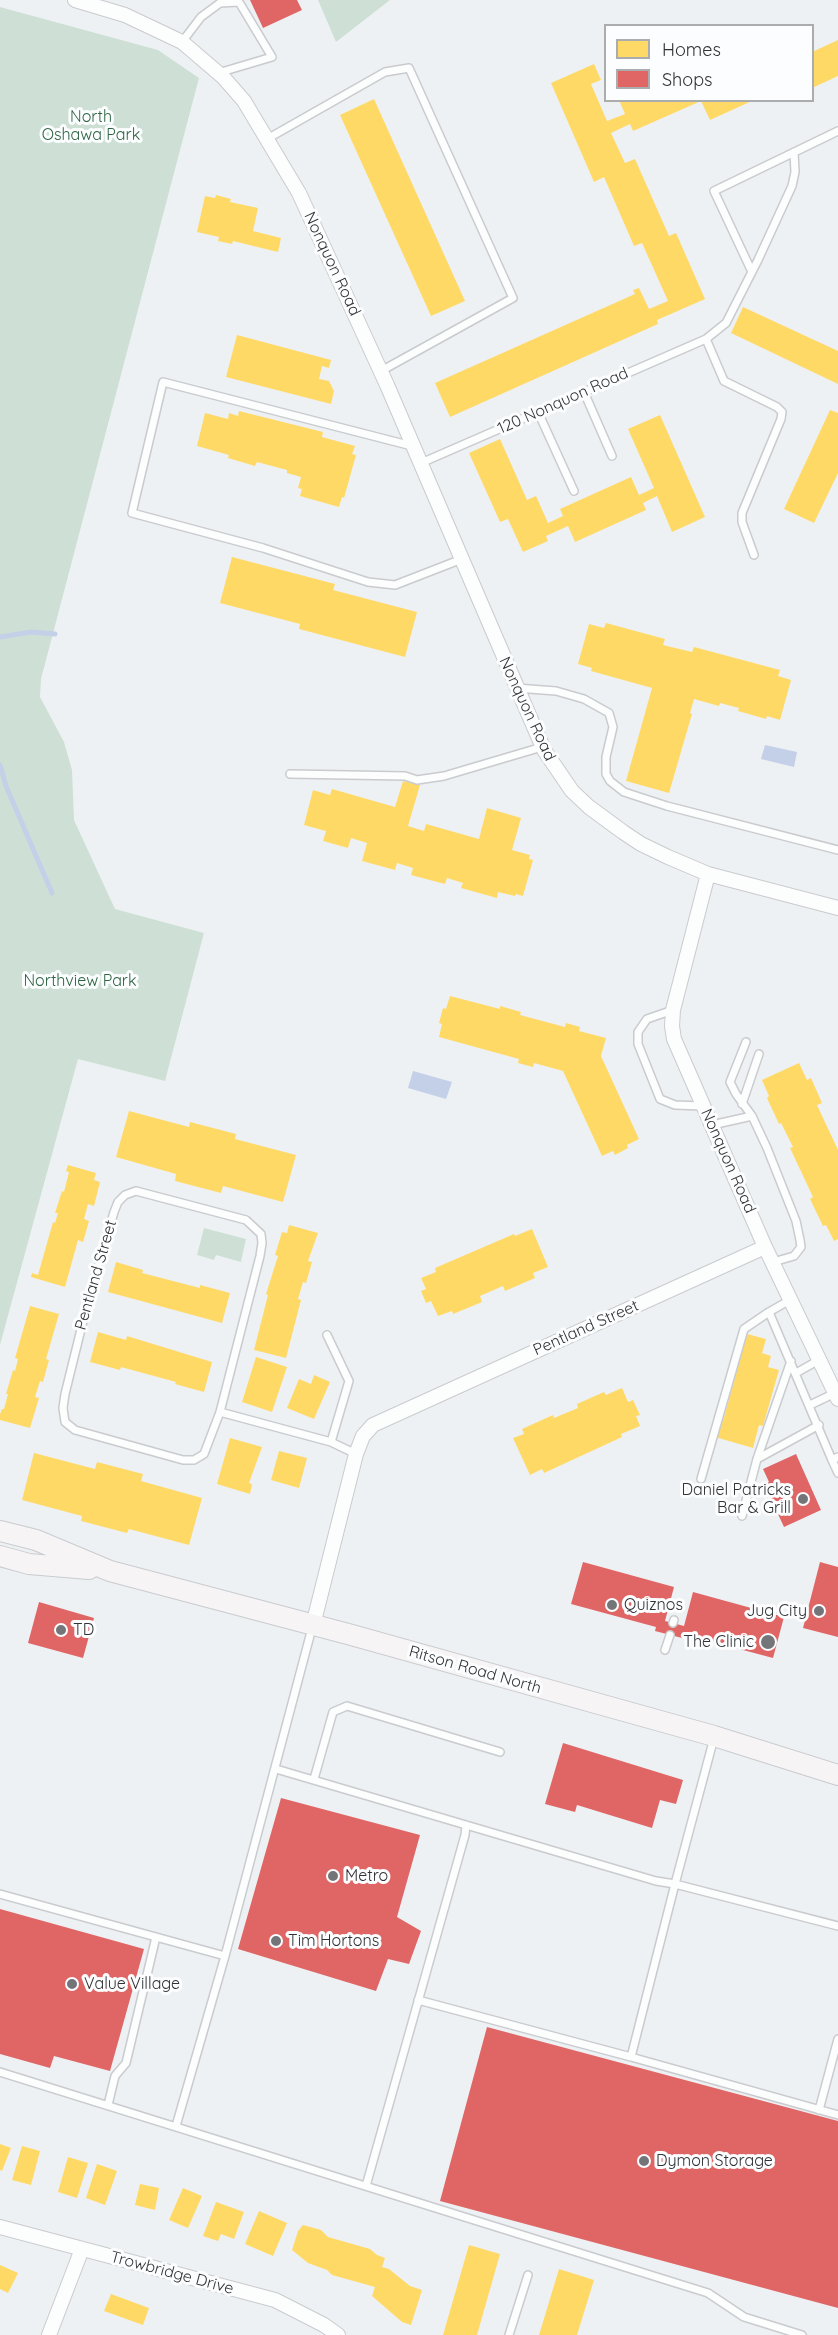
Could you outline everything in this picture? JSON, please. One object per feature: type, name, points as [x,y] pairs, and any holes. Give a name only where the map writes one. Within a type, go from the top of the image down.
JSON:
[{"type":"main road","name":"Ritson Road North","points":[[0,1531],[36,1540],[110,1571],[714,1736],[838,1775]]},
{"type":"main road","name":"Ritson Road North","points":[[0,1556],[28,1564],[110,1571]]},
{"type":"street","name":"Nonquon Road","points":[[75,0],[91,2],[125,15],[182,42],[218,73],[244,101],[299,193],[381,371],[542,747],[572,791],[606,820],[641,844],[708,874],[673,1010],[674,1039],[765,1247],[837,1396]]},
{"type":"street","points":[[708,874],[838,908]]},
{"type":"street","name":"Pentland Street","points":[[313,1625],[356,1454],[363,1436],[373,1425],[765,1247]]},
{"type":"street","name":"Trowbridge Drive","points":[[0,2227],[275,2300],[324,2325],[338,2335]]},
{"type":"street","points":[[49,2335],[82,2249]]},
{"type":"lane","points":[[182,42],[201,17],[220,3],[239,2],[272,57],[218,73]]},
{"type":"lane","points":[[267,139],[385,72],[409,68],[513,298],[381,371]]},
{"type":"lane","points":[[752,272],[714,191],[838,131]]},
{"type":"lane","name":"120 Nonquon Road","points":[[421,463],[706,339],[726,324],[792,186],[795,172],[794,152]]},
{"type":"lane","points":[[706,339],[724,381],[777,406],[782,411],[781,419],[742,513],[742,522],[754,555]]},
{"type":"lane","points":[[412,446],[163,382],[132,513],[263,548],[368,582],[395,585],[462,559]]},
{"type":"lane","points":[[584,392],[612,456]]},
{"type":"lane","points":[[538,412],[574,491]]},
{"type":"lane","points":[[516,688],[556,691],[584,699],[609,713],[613,727],[606,757],[606,774],[610,782],[624,792],[667,806],[838,850]]},
{"type":"lane","points":[[290,774],[405,776],[417,780],[444,776],[542,747]]},
{"type":"lane","points":[[673,1010],[647,1019],[638,1032],[638,1044],[660,1099],[675,1105],[704,1106]]},
{"type":"lane","points":[[746,1042],[730,1082],[742,1104],[752,1116],[767,1148],[796,1221],[801,1247],[794,1256],[773,1262]]},
{"type":"lane","points":[[742,1104],[759,1054]]},
{"type":"lane","points":[[712,1125],[752,1116]]},
{"type":"lane","name":"Pentland Street","points":[[136,1191],[148,1193],[246,1220],[261,1234],[260,1256],[220,1412],[210,1443],[204,1454],[194,1460],[183,1460],[75,1430],[65,1422],[63,1407],[65,1394],[87,1305],[114,1212],[118,1202],[125,1195],[136,1191]]},
{"type":"lane","points":[[701,1479],[744,1329],[790,1300]]},
{"type":"lane","points":[[769,1312],[835,1458],[838,1473]]},
{"type":"lane","points":[[327,1335],[350,1381],[331,1442]]},
{"type":"lane","points":[[796,1373],[819,1360]]},
{"type":"lane","points":[[742,1516],[757,1459],[790,1361]]},
{"type":"lane","points":[[810,1405],[837,1396]]},
{"type":"lane","points":[[220,1412],[331,1442],[356,1454]]},
{"type":"lane","points":[[757,1459],[819,1425]]},
{"type":"lane","points":[[176,2126],[225,1956],[313,1625]]},
{"type":"lane","points":[[665,1650],[670,1635]]},
{"type":"lane","points":[[314,1779],[333,1712],[347,1706],[500,1752]]},
{"type":"lane","points":[[631,2057],[714,1736]]},
{"type":"lane","points":[[276,1769],[656,1881],[838,1926]]},
{"type":"lane","points":[[366,2186],[466,1825]]},
{"type":"lane","points":[[0,1894],[225,1956]]},
{"type":"lane","points":[[108,2105],[115,2076],[126,2063],[156,1937]]},
{"type":"lane","points":[[418,2000],[838,2115]]},
{"type":"lane","points":[[819,2110],[838,2039]]},
{"type":"lane","points":[[0,2072],[708,2293],[744,2317],[802,2335]]},
{"type":"lane","points":[[509,2335],[528,2275]]},
{"type":"green space","points":[[318,0],[390,0],[336,42]]},
{"type":"green space","name":"North Oshawa Park","points":[[0,7],[158,50],[199,78],[41,679],[40,697],[64,742],[72,770],[74,820],[115,909],[204,933],[165,1081],[78,1059],[0,1345]]},
{"type":"green space","points":[[204,1228],[246,1239],[241,1262],[216,1255],[214,1260],[197,1255]]},
{"type":"water","points":[[765,745],[797,752],[794,767],[761,759]]},
{"type":"water","points":[[413,1071],[452,1082],[446,1099],[408,1088]]},
{"type":"building: Homes","points":[[838,40],[838,76],[814,87],[814,51]]},
{"type":"building: Homes","points":[[594,64],[601,80],[591,84],[607,121],[625,114],[620,102],[699,102],[633,131],[630,124],[611,133],[625,163],[635,159],[669,236],[676,233],[705,299],[657,320],[658,324],[450,417],[435,383],[635,294],[633,290],[639,288],[649,309],[668,301],[642,243],[634,246],[604,177],[594,182],[551,83]]},
{"type":"building: Homes","points":[[374,99],[465,301],[431,316],[340,115]]},
{"type":"building: Homes","points":[[701,102],[750,102],[710,120]]},
{"type":"building: Homes","points":[[216,195],[231,199],[230,202],[258,208],[253,231],[281,238],[278,252],[233,241],[232,244],[218,241],[219,237],[197,232],[205,196],[215,198]]},
{"type":"building: Homes","points":[[743,307],[838,351],[838,384],[731,333]]},
{"type":"building: Homes","points":[[237,335],[331,360],[329,368],[322,366],[319,379],[329,381],[334,391],[331,404],[226,377]]},
{"type":"building: Homes","points":[[830,410],[838,413],[838,473],[814,523],[784,509]]},
{"type":"building: Homes","points":[[239,411],[323,432],[322,437],[355,446],[352,454],[356,455],[344,498],[342,497],[339,507],[300,496],[302,489],[298,488],[301,477],[287,473],[287,470],[257,462],[255,466],[228,458],[229,455],[197,446],[205,413],[228,419],[229,413],[238,416]]},
{"type":"building: Homes","points":[[660,415],[705,517],[672,532],[657,496],[643,503],[646,510],[575,542],[568,526],[546,536],[548,541],[523,552],[508,519],[500,522],[469,453],[500,439],[527,500],[536,496],[548,523],[563,516],[560,509],[631,477],[639,495],[654,488],[628,429]]},
{"type":"building: Homes","points":[[232,557],[335,584],[333,590],[417,612],[405,657],[299,629],[300,624],[220,603]]},
{"type":"building: Homes","points":[[606,623],[665,639],[663,645],[692,652],[694,647],[780,670],[778,676],[791,680],[780,720],[767,716],[766,719],[738,711],[739,708],[720,703],[719,706],[694,699],[690,713],[692,714],[669,793],[626,781],[652,688],[591,671],[592,668],[578,664],[589,624],[604,628]]},
{"type":"building: Homes","points":[[403,781],[420,785],[408,826],[424,831],[426,824],[479,839],[487,808],[521,818],[512,850],[530,855],[529,859],[533,860],[523,896],[498,892],[497,898],[461,888],[463,883],[447,878],[445,884],[411,875],[413,868],[397,863],[395,870],[362,861],[367,843],[351,838],[348,848],[323,841],[326,831],[304,825],[313,790],[330,795],[332,789],[395,807]]},
{"type":"building: Homes","points":[[450,996],[500,1009],[500,1006],[521,1012],[520,1015],[565,1027],[566,1023],[580,1027],[579,1031],[606,1038],[601,1056],[639,1139],[615,1155],[613,1151],[602,1156],[563,1071],[534,1063],[533,1067],[518,1063],[519,1059],[439,1037],[442,1024],[439,1023],[443,1008],[446,1009]]},
{"type":"building: Homes","points":[[799,1063],[807,1080],[811,1078],[822,1103],[817,1105],[838,1150],[838,1239],[834,1241],[826,1225],[823,1226],[810,1199],[813,1197],[790,1148],[793,1147],[781,1123],[779,1124],[767,1098],[769,1096],[762,1080]]},
{"type":"building: Homes","points":[[129,1111],[189,1127],[190,1122],[236,1134],[235,1139],[296,1155],[283,1202],[223,1186],[221,1193],[175,1181],[176,1174],[116,1157]]},
{"type":"building: Homes","points":[[68,1165],[96,1173],[94,1180],[100,1182],[94,1206],[88,1204],[84,1219],[89,1221],[83,1242],[78,1240],[65,1287],[31,1277],[32,1273],[38,1275],[53,1222],[55,1223],[58,1213],[55,1213],[62,1191],[64,1192],[69,1172],[66,1171]]},
{"type":"building: Homes","points":[[289,1225],[318,1233],[308,1261],[312,1262],[306,1283],[303,1282],[298,1299],[301,1300],[286,1358],[254,1350],[268,1295],[266,1294],[278,1256],[275,1255],[282,1232],[287,1233]]},
{"type":"building: Homes","points":[[532,1229],[548,1267],[533,1273],[535,1278],[505,1291],[503,1286],[480,1296],[482,1302],[453,1314],[452,1311],[438,1316],[431,1301],[426,1303],[421,1291],[426,1289],[421,1278],[436,1272],[435,1268],[514,1234],[515,1236]]},
{"type":"building: Homes","points":[[116,1262],[143,1270],[142,1273],[230,1293],[222,1323],[108,1292]]},
{"type":"building: Homes","points":[[30,1306],[59,1314],[46,1359],[49,1360],[43,1382],[40,1381],[35,1397],[39,1398],[30,1428],[0,1420],[0,1414],[4,1409],[13,1370],[15,1371],[18,1359],[15,1358]]},
{"type":"building: Homes","points":[[98,1332],[126,1340],[127,1336],[212,1362],[204,1392],[121,1367],[120,1370],[90,1362]]},
{"type":"building: Homes","points":[[747,1334],[766,1339],[762,1353],[771,1356],[768,1367],[779,1370],[763,1426],[759,1425],[753,1448],[715,1437],[720,1420],[723,1421]]},
{"type":"building: Homes","points":[[256,1357],[287,1367],[272,1412],[242,1402]]},
{"type":"building: Homes","points":[[314,1375],[330,1382],[314,1419],[287,1408],[299,1379],[311,1384]]},
{"type":"building: Homes","points":[[622,1388],[628,1402],[633,1400],[640,1415],[636,1416],[640,1426],[621,1434],[622,1437],[544,1473],[542,1469],[530,1475],[513,1438],[524,1434],[522,1429],[553,1415],[554,1418],[578,1408],[577,1404],[604,1392],[606,1395]]},
{"type":"building: Homes","points":[[230,1438],[262,1447],[249,1483],[252,1484],[250,1494],[217,1484]]},
{"type":"building: Homes","points":[[279,1451],[307,1458],[299,1488],[271,1480]]},
{"type":"building: Homes","points":[[34,1453],[95,1469],[97,1462],[143,1474],[141,1481],[202,1498],[189,1545],[129,1529],[127,1533],[81,1521],[82,1516],[22,1500]]},
{"type":"building: Homes","points":[[0,2144],[11,2148],[2,2171],[0,2170]]},
{"type":"building: Homes","points":[[22,2146],[40,2151],[31,2185],[12,2180]]},
{"type":"building: Homes","points":[[68,2157],[88,2163],[77,2198],[58,2192]]},
{"type":"building: Homes","points":[[97,2164],[117,2171],[105,2205],[86,2198]]},
{"type":"building: Homes","points":[[140,2184],[159,2188],[155,2210],[135,2205]]},
{"type":"building: Homes","points":[[183,2188],[202,2196],[188,2228],[169,2220]]},
{"type":"building: Homes","points":[[216,2202],[244,2212],[234,2239],[221,2234],[218,2241],[203,2236]]},
{"type":"building: Homes","points":[[259,2211],[287,2223],[273,2256],[245,2244]]},
{"type":"building: Homes","points":[[303,2225],[321,2230],[328,2237],[370,2249],[385,2258],[382,2267],[389,2269],[410,2286],[422,2290],[411,2325],[402,2322],[372,2296],[375,2287],[332,2275],[327,2270],[308,2263],[292,2250],[298,2231]]},
{"type":"building: Homes","points":[[469,2245],[500,2254],[477,2335],[443,2335]]},
{"type":"building: Homes","points":[[0,2265],[18,2273],[8,2293],[0,2289]]},
{"type":"building: Homes","points":[[559,2269],[594,2280],[577,2335],[539,2335]]},
{"type":"building: Homes","points":[[111,2294],[149,2308],[143,2325],[104,2311]]},
{"type":"building: Shops","points":[[250,0],[297,0],[302,10],[263,28]]},
{"type":"building: Shops","points":[[796,1454],[821,1510],[784,1527],[764,1484],[769,1482],[763,1469]]},
{"type":"building: Shops","points":[[583,1562],[674,1587],[665,1621],[684,1626],[693,1592],[784,1617],[773,1658],[687,1635],[686,1639],[655,1631],[656,1627],[571,1604]]},
{"type":"building: Shops","points":[[820,1562],[838,1567],[838,1637],[803,1628]]},
{"type":"building: Shops","name":"TD","points":[[39,1602],[94,1618],[83,1658],[28,1643]]},
{"type":"building: Shops","points":[[563,1743],[683,1780],[676,1804],[660,1800],[652,1828],[577,1805],[575,1812],[545,1804]]},
{"type":"building: Shops","name":"Metro","points":[[281,1798],[420,1835],[397,1917],[421,1931],[409,1964],[388,1959],[376,1991],[238,1949]]},
{"type":"building: Shops","name":"Value Village","points":[[0,1909],[144,1949],[110,2071],[54,2056],[50,2068],[0,2054]]},
{"type":"building: Shops","name":"Dymon Storage","points":[[487,2027],[838,2121],[838,2308],[440,2201]]},
{"type":"waterway","points":[[0,637],[31,632],[55,634]]},
{"type":"waterway","points":[[0,765],[6,786],[52,893]]},
{"type":"place","name":"Daniel Patricks Bar & Grill","points":[[803,1499]]},
{"type":"place","name":"Quiznos","points":[[612,1605]]},
{"type":"place","name":"Jug City","points":[[819,1611]]},
{"type":"place","name":"TD","points":[[61,1630]]},
{"type":"place","name":"The Clinic","points":[[768,1642]]},
{"type":"place","name":"Metro","points":[[333,1876]]},
{"type":"place","name":"Tim Hortons","points":[[276,1941]]},
{"type":"place","name":"Value Village","points":[[72,1984]]},
{"type":"place","name":"Dymon Storage","points":[[644,2161]]},
{"type":"park label","name":"Northview Park","points":[[80,981]]}]
